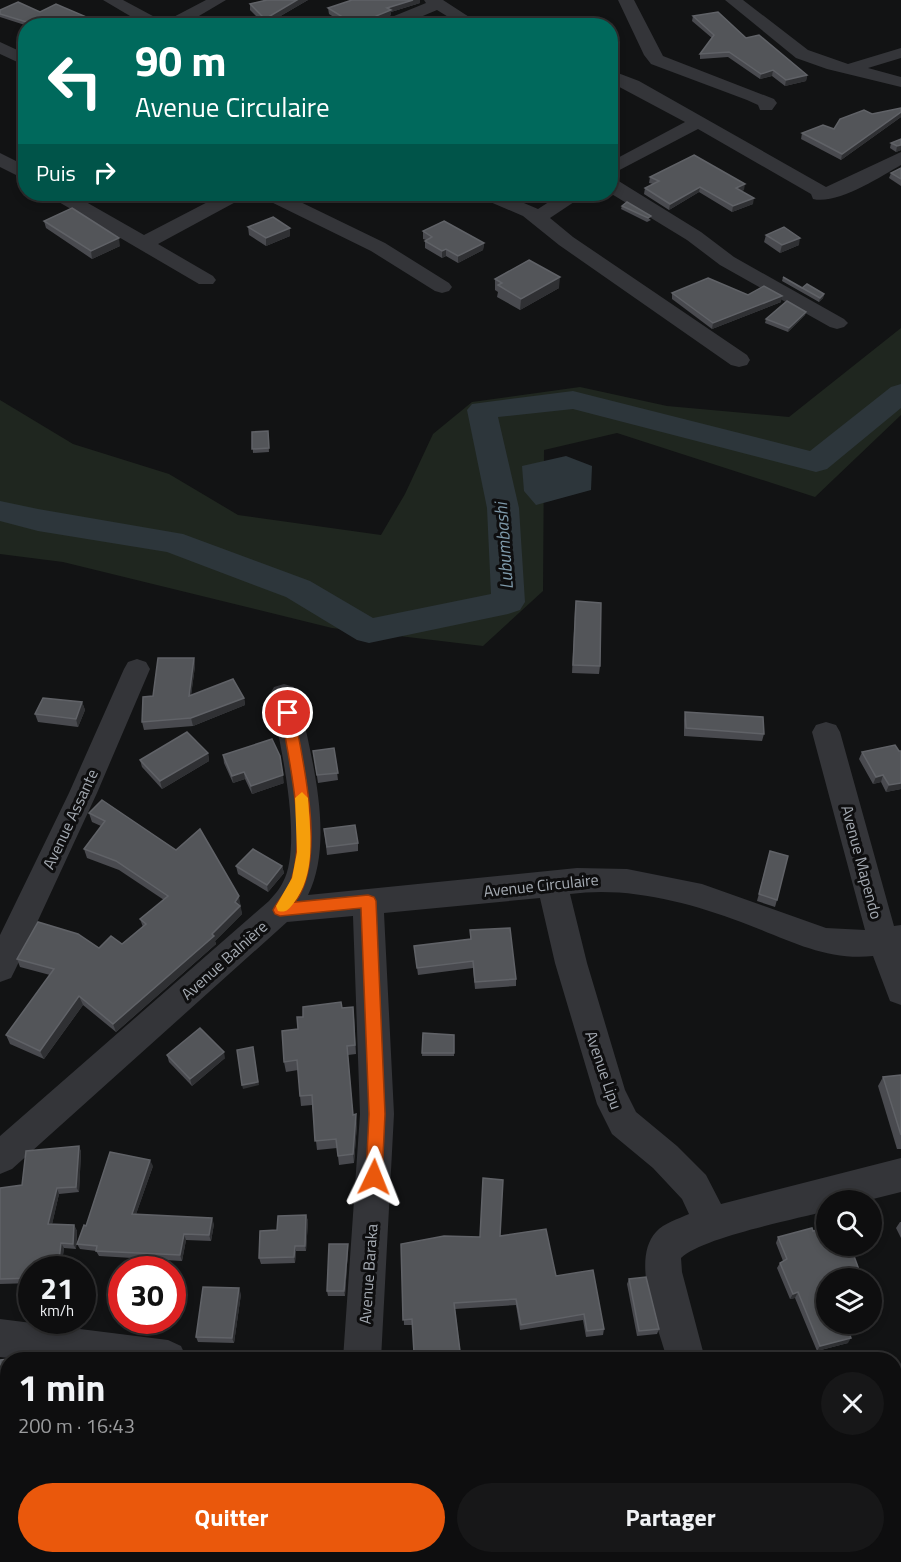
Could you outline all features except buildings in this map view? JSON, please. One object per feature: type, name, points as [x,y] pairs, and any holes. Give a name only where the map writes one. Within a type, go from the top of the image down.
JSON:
[{"type":"street","points":[[111,0],[145,18]]},
{"type":"street","points":[[184,18],[218,0]]},
{"type":"street","points":[[626,0],[652,55],[657,60],[753,96],[768,103],[766,106]]},
{"type":"street","points":[[737,3],[764,0]]},
{"type":"street","points":[[400,18],[435,2],[462,18]]},
{"type":"street","points":[[737,3],[802,54],[901,82]]},
{"type":"street","points":[[0,47],[18,57]]},
{"type":"street","points":[[851,68],[901,53]]},
{"type":"street","points":[[618,78],[823,195],[845,187],[901,158]]},
{"type":"street","points":[[618,166],[698,122]]},
{"type":"street","points":[[0,159],[18,169]]},
{"type":"street","points":[[618,189],[694,236],[727,261],[837,323]]},
{"type":"street","points":[[71,201],[206,280]]},
{"type":"street","points":[[143,244],[223,201]]},
{"type":"street","points":[[284,201],[378,247],[442,287]]},
{"type":"street","points":[[506,201],[538,217],[566,241],[739,360]]},
{"type":"street","points":[[538,217],[562,201]]},
{"type":"street","name":"Avenue Assante","points":[[0,968],[83,793],[137,669]]},
{"type":"street","name":"Avenue Balnière","points":[[0,1158],[280,910],[293,893],[300,878],[304,852],[301,794],[284,694]]},
{"type":"street","name":"Avenue Mapendo","points":[[826,732],[892,940],[901,991]]},
{"type":"street","name":"Avenue Circulaire","points":[[280,910],[552,884],[581,878],[603,878],[648,884],[707,898],[812,937],[837,943],[892,940]]},
{"type":"street","name":"Avenue Lipu","points":[[552,884],[571,963],[609,1093],[616,1109],[635,1134],[665,1157],[694,1187],[712,1224]]},
{"type":"street","name":"Avenue Baraka","points":[[363,1352],[377,1114],[368,901]]},
{"type":"street","points":[[684,1352],[665,1282],[664,1251],[687,1233],[712,1224],[901,1175]]},
{"type":"street","points":[[0,1338],[112,1352]]},
{"type":"shaded area","points":[[901,328],[901,415],[815,497],[617,433],[544,450],[543,591],[483,646],[332,628],[63,562],[0,554],[0,400],[73,444],[169,474],[238,515],[381,535],[405,494],[433,434],[472,402],[580,387],[667,406],[789,417]]},
{"type":"shaded area","points":[[566,456],[592,466],[591,490],[536,505],[524,491],[522,466]]},
{"type":"waterway","name":"Lubumbashi","points":[[0,511],[38,520],[172,542],[298,589],[369,631],[508,602],[503,508],[482,410],[573,400],[816,462],[901,393]]},
{"type":"slow traffic","points":[[283,906],[293,893],[300,878],[304,852],[302,798]]},
{"type":"route","points":[[288,713],[301,794],[304,852],[300,878],[293,893],[280,910],[368,901],[377,1114],[374,1177]]}]
